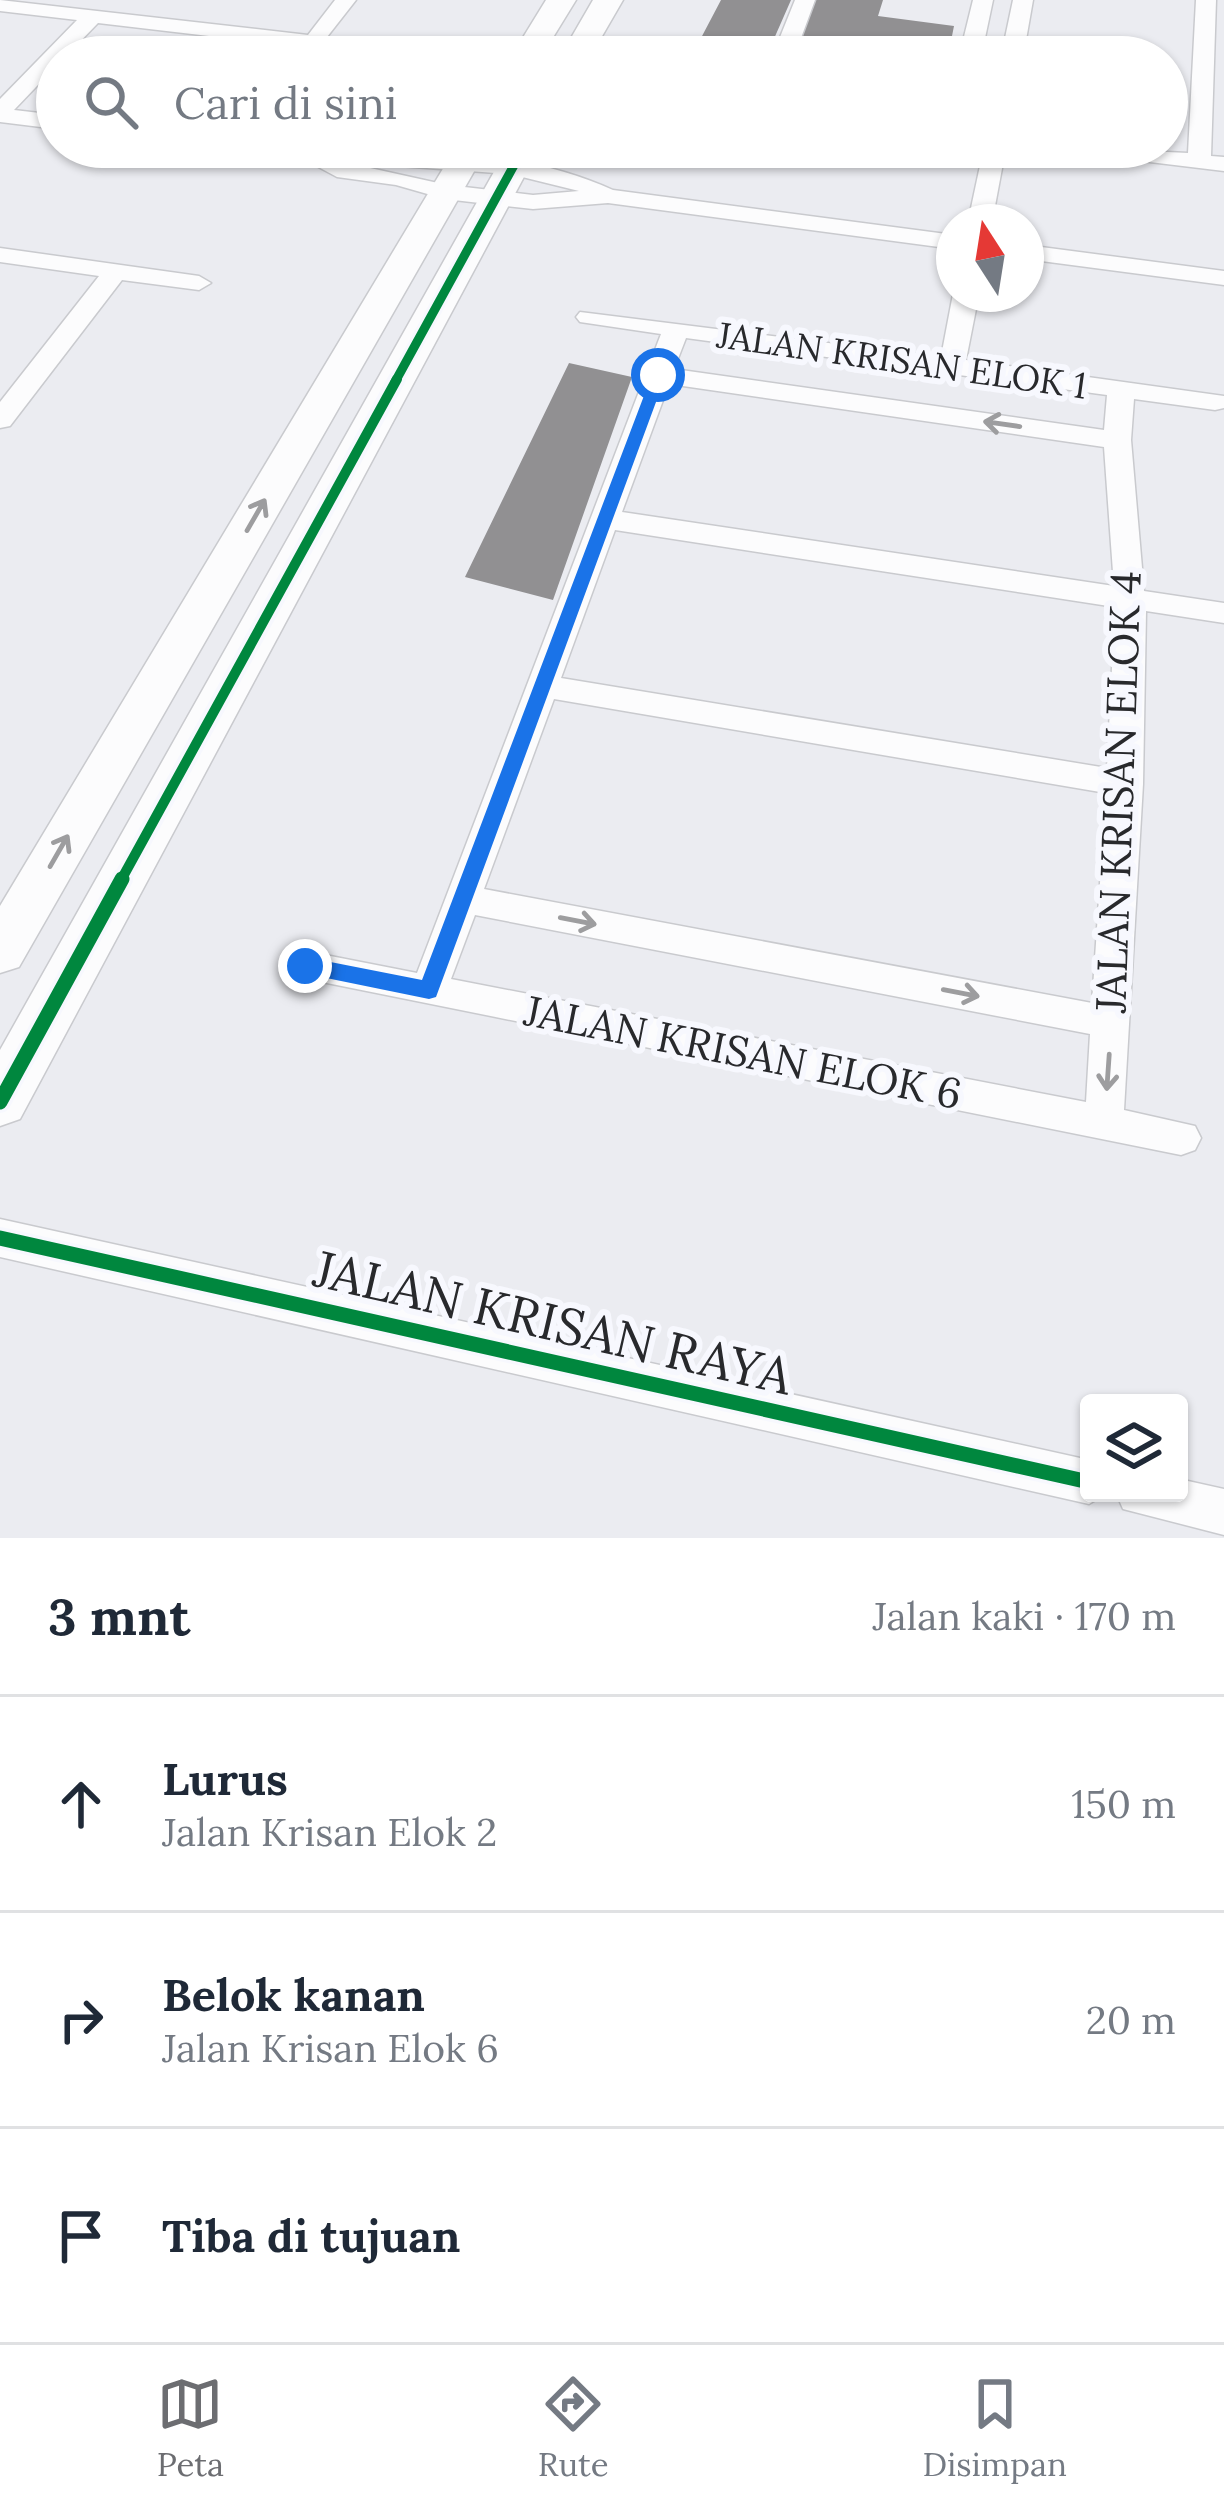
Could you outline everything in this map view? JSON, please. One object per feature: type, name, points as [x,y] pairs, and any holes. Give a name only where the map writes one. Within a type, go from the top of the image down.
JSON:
[{"type":"street","points":[[318,36],[346,0]]},
{"type":"street","points":[[539,36],[561,0]]},
{"type":"street","points":[[587,36],[608,0]]},
{"type":"street","points":[[791,36],[805,0]]},
{"type":"street","points":[[975,36],[983,0]]},
{"type":"street","points":[[1016,36],[1023,0]]},
{"type":"street","points":[[1198,161],[1206,0]]},
{"type":"street","points":[[0,5],[262,36]]},
{"type":"street","points":[[74,36],[93,16]]},
{"type":"street","points":[[0,113],[36,75]]},
{"type":"street","points":[[0,113],[36,119]]},
{"type":"street","points":[[1188,160],[1224,164]]},
{"type":"street","points":[[338,168],[345,172],[423,168]]},
{"type":"street","points":[[405,169],[423,168]]},
{"type":"street","points":[[0,952],[459,168]]},
{"type":"street","points":[[480,168],[581,182],[608,196]]},
{"type":"street","points":[[480,168],[511,171],[570,202],[608,196],[936,240]]},
{"type":"street","points":[[983,204],[990,168]]},
{"type":"street","points":[[0,1102],[511,171]]},
{"type":"street","points":[[1044,254],[1224,278]]},
{"type":"street","points":[[0,256],[199,283]]},
{"type":"street","points":[[0,420],[116,272]]},
{"type":"street","points":[[952,366],[962,312]]},
{"type":"street","name":"JALAN KRISAN ELOK 1","points":[[589,317],[1215,402]]},
{"type":"street","points":[[429,990],[676,329]]},
{"type":"street","points":[[658,375],[1117,440]]},
{"type":"street","name":"JALAN KRISAN ELOK 4","points":[[1104,1123],[1126,784],[1130,598],[1117,440],[1121,390]]},
{"type":"street","points":[[605,518],[1224,613]]},
{"type":"street","points":[[543,686],[1126,784]]},
{"type":"street","points":[[463,899],[1111,1022]]},
{"type":"street","name":"JALAN KRISAN ELOK 6","points":[[305,966],[1181,1138]]},
{"type":"street","name":"JALAN KRISAN RAYA","points":[[0,1238],[1080,1480]]},
{"type":"street","points":[[1179,1502],[1224,1512]]},
{"type":"building","points":[[721,0],[791,0],[775,36],[702,36]]},
{"type":"building","points":[[810,0],[883,0],[878,16],[954,26],[952,36],[797,36]]},
{"type":"building","points":[[569,363],[632,377],[553,600],[465,577]]},
{"type":"cycle path","points":[[0,1102],[512,168]]},
{"type":"cycle path","points":[[0,1238],[1080,1480]]},
{"type":"route","points":[[305,966],[429,990],[658,375]]}]
